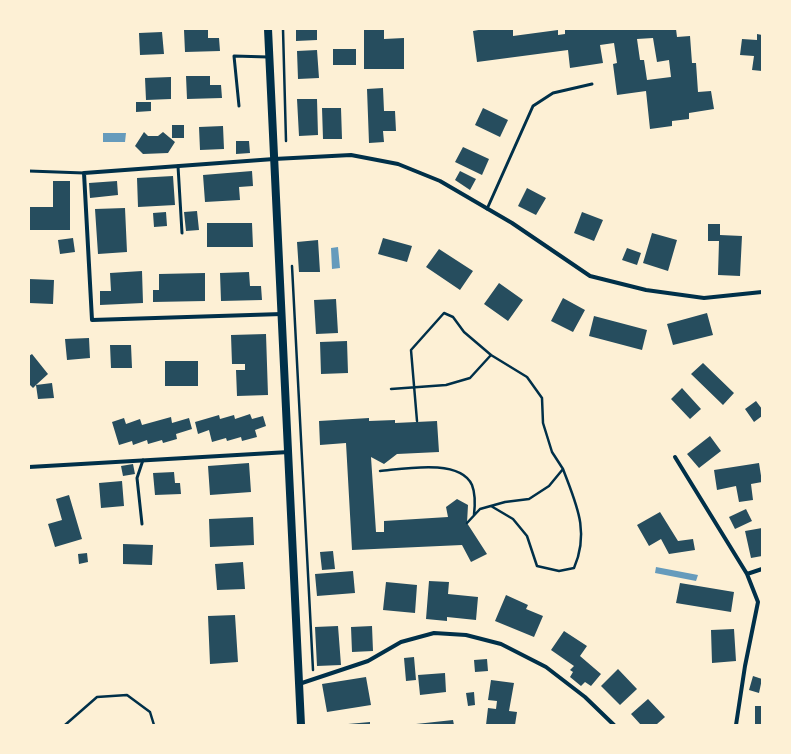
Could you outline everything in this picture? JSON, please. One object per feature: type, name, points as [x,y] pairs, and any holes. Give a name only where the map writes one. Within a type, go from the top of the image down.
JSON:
[{"type":"main road","points":[[268,29],[301,725]]},
{"type":"street","points":[[282,314],[92,320],[84,173],[286,158],[351,155],[398,164],[440,181],[512,223],[590,276],[646,290],[704,298],[762,292]]},
{"type":"street","points":[[29,467],[289,452]]},
{"type":"street","points":[[675,457],[748,574],[758,602],[745,666],[736,725]]},
{"type":"street","points":[[748,574],[762,570]]},
{"type":"street","points":[[299,684],[368,661],[401,642],[434,633],[466,635],[501,644],[546,667],[585,697],[614,725]]},
{"type":"lane","points":[[239,106],[234,56],[270,57]]},
{"type":"lane","points":[[487,209],[533,106],[553,93],[592,84]]},
{"type":"lane","points":[[178,166],[182,233]]},
{"type":"lane","points":[[29,172],[84,173]]},
{"type":"lane","points":[[142,524],[137,478],[143,460]]},
{"type":"path","points":[[284,29],[286,158]]},
{"type":"path","points":[[292,261],[313,679]]},
{"type":"path","points":[[416,422],[411,350],[444,313],[453,317],[464,332],[490,355],[527,377],[542,398],[543,423],[552,452],[562,469],[579,510],[582,533],[581,553],[574,568],[559,571],[537,566],[527,536],[513,519],[490,506]]},
{"type":"path","points":[[391,389],[446,385],[470,378],[490,355]]},
{"type":"path","points":[[380,471],[445,468],[462,474],[472,484],[475,500],[474,516]]},
{"type":"path","points":[[467,523],[480,509],[505,502],[529,499],[549,486],[562,469]]},
{"type":"path","points":[[65,725],[97,697],[127,695],[150,712],[154,725]]},
{"type":"water","points":[[103,133],[126,133],[125,142],[103,142]]},
{"type":"water","points":[[338,247],[340,268],[332,269],[331,248]]},
{"type":"water","points":[[656,567],[698,575],[696,581],[655,573]]},
{"type":"building","points":[[208,29],[208,38],[219,38],[220,51],[185,52],[184,30]]},
{"type":"building","points":[[296,29],[317,29],[317,40],[296,41]]},
{"type":"building","points":[[364,29],[384,29],[384,39],[404,38],[404,69],[364,69]]},
{"type":"building","points":[[484,29],[513,29],[513,36],[558,30],[558,35],[565,34],[565,29],[676,29],[677,37],[690,36],[692,63],[696,63],[698,92],[711,91],[714,109],[689,113],[689,119],[672,121],[672,126],[650,129],[646,91],[617,95],[613,64],[617,63],[614,43],[600,45],[603,63],[570,68],[568,50],[477,62],[473,31]],"holes":[[[653,38],[657,62],[669,60],[671,77],[647,80],[644,60],[640,60],[637,39]]]},
{"type":"building","points":[[162,32],[164,54],[140,55],[139,33]]},
{"type":"building","points":[[757,34],[762,35],[762,71],[752,70],[754,56],[740,55],[742,39],[757,40]]},
{"type":"building","points":[[333,49],[356,49],[356,65],[333,65]]},
{"type":"building","points":[[317,50],[319,78],[298,79],[297,51]]},
{"type":"building","points":[[186,76],[210,76],[210,85],[221,85],[222,98],[187,99]]},
{"type":"building","points":[[171,77],[171,99],[146,100],[145,78]]},
{"type":"building","points":[[383,88],[384,111],[395,111],[396,131],[383,131],[384,142],[369,143],[367,89]]},
{"type":"building","points":[[297,99],[317,99],[318,135],[299,136]]},
{"type":"building","points":[[136,102],[151,102],[151,111],[136,112]]},
{"type":"building","points":[[322,108],[341,108],[342,139],[323,139]]},
{"type":"building","points":[[483,108],[508,120],[500,137],[475,125]]},
{"type":"building","points":[[172,125],[184,125],[184,138],[172,138]]},
{"type":"building","points":[[223,126],[224,149],[200,150],[199,127]]},
{"type":"building","points":[[144,132],[148,136],[158,136],[163,132],[175,142],[168,153],[143,154],[135,146]]},
{"type":"building","points":[[236,141],[249,141],[250,153],[236,154]]},
{"type":"building","points":[[463,147],[489,159],[482,175],[455,162]]},
{"type":"building","points":[[252,171],[253,186],[239,187],[240,200],[205,202],[203,175]]},
{"type":"building","points":[[460,171],[476,179],[470,190],[455,180]]},
{"type":"building","points":[[173,176],[175,205],[138,207],[137,178]]},
{"type":"building","points":[[53,181],[70,181],[70,230],[29,230],[29,207],[53,207]]},
{"type":"building","points":[[117,181],[118,195],[90,198],[89,183]]},
{"type":"building","points":[[527,188],[546,198],[536,215],[518,206]]},
{"type":"building","points":[[125,208],[127,252],[98,254],[95,209]]},
{"type":"building","points":[[197,211],[199,230],[186,231],[184,212]]},
{"type":"building","points":[[166,212],[167,226],[154,227],[153,213]]},
{"type":"building","points":[[582,212],[603,220],[594,241],[574,233]]},
{"type":"building","points":[[207,223],[252,223],[253,247],[207,247]]},
{"type":"building","points":[[708,224],[720,224],[720,235],[742,236],[740,276],[718,275],[719,241],[708,241]]},
{"type":"building","points":[[652,233],[677,240],[668,271],[643,263]]},
{"type":"building","points":[[73,238],[75,252],[60,254],[58,240]]},
{"type":"building","points":[[383,238],[412,246],[407,262],[378,254]]},
{"type":"building","points":[[318,240],[320,272],[299,272],[297,242]]},
{"type":"building","points":[[627,248],[641,253],[637,265],[622,260]]},
{"type":"building","points":[[439,249],[473,271],[460,290],[426,267]]},
{"type":"building","points":[[142,271],[143,303],[100,305],[100,291],[111,291],[110,273]]},
{"type":"building","points":[[249,272],[250,286],[261,286],[262,300],[221,301],[220,273]]},
{"type":"building","points":[[205,273],[205,301],[153,302],[153,290],[159,290],[159,274]]},
{"type":"building","points":[[29,279],[54,280],[53,304],[29,303]]},
{"type":"building","points":[[499,283],[523,300],[508,321],[484,304]]},
{"type":"building","points":[[563,298],[585,310],[573,332],[551,321]]},
{"type":"building","points":[[336,299],[338,333],[316,334],[314,300]]},
{"type":"building","points":[[707,313],[713,335],[673,345],[667,324]]},
{"type":"building","points":[[594,316],[647,330],[642,350],[589,336]]},
{"type":"building","points":[[266,334],[268,395],[237,396],[236,370],[245,370],[245,364],[232,364],[231,335]]},
{"type":"building","points":[[89,338],[90,358],[67,360],[65,339]]},
{"type":"building","points":[[347,341],[348,373],[321,374],[320,342]]},
{"type":"building","points":[[110,345],[131,345],[132,368],[111,368]]},
{"type":"building","points":[[32,354],[48,374],[33,388],[29,384],[29,356]]},
{"type":"building","points":[[165,361],[198,361],[198,386],[165,386]]},
{"type":"building","points":[[703,363],[734,393],[723,405],[691,374]]},
{"type":"building","points":[[52,383],[54,398],[38,399],[36,385]]},
{"type":"building","points":[[682,388],[701,409],[690,419],[671,399]]},
{"type":"building","points":[[756,401],[762,409],[762,416],[754,422],[745,409]]},
{"type":"building","points":[[250,414],[252,419],[263,416],[266,426],[255,430],[257,437],[242,441],[241,437],[227,441],[226,438],[212,442],[209,430],[198,434],[195,422],[219,415],[220,419],[234,415],[235,419]]},
{"type":"building","points":[[171,417],[172,423],[189,418],[192,429],[176,434],[177,439],[163,443],[162,440],[148,444],[147,440],[133,445],[132,441],[119,445],[112,422],[124,418],[126,424],[140,419],[142,425]]},
{"type":"building","points":[[369,418],[369,421],[395,420],[395,423],[437,421],[439,452],[397,454],[384,464],[371,457],[376,532],[384,532],[384,521],[448,517],[446,507],[457,499],[468,505],[467,523],[487,554],[471,562],[462,545],[352,550],[346,443],[320,445],[319,421]]},
{"type":"building","points":[[710,436],[721,451],[699,468],[687,454]]},
{"type":"building","points":[[249,463],[251,492],[210,495],[208,466]]},
{"type":"building","points":[[759,463],[762,482],[751,484],[753,500],[739,502],[736,486],[717,490],[714,470]]},
{"type":"building","points":[[133,464],[135,474],[123,476],[121,466]]},
{"type":"building","points":[[174,472],[175,483],[180,483],[181,494],[155,495],[153,473]]},
{"type":"building","points":[[122,481],[124,506],[101,508],[99,483]]},
{"type":"building","points":[[69,495],[82,539],[55,547],[48,524],[62,520],[56,499]]},
{"type":"building","points":[[746,509],[752,521],[735,529],[729,517]]},
{"type":"building","points":[[660,512],[678,541],[693,539],[695,550],[669,554],[661,539],[649,546],[637,525]]},
{"type":"building","points":[[253,517],[254,545],[210,547],[209,519]]},
{"type":"building","points":[[762,528],[762,556],[751,558],[745,531]]},
{"type":"building","points":[[123,544],[153,545],[152,565],[123,564]]},
{"type":"building","points":[[333,551],[335,569],[322,570],[320,552]]},
{"type":"building","points":[[87,553],[88,562],[79,564],[78,554]]},
{"type":"building","points":[[243,562],[245,589],[217,590],[215,564]]},
{"type":"building","points":[[353,571],[355,593],[317,596],[315,574]]},
{"type":"building","points":[[429,581],[449,582],[448,594],[478,597],[476,620],[447,617],[447,621],[426,619]]},
{"type":"building","points":[[386,582],[417,585],[415,613],[383,610]]},
{"type":"building","points":[[680,583],[734,592],[731,612],[676,603]]},
{"type":"building","points":[[506,595],[528,605],[526,609],[543,616],[534,637],[495,621]]},
{"type":"building","points":[[235,615],[238,662],[210,664],[208,616]]},
{"type":"building","points":[[338,626],[341,665],[317,666],[315,627]]},
{"type":"building","points":[[372,626],[373,651],[352,652],[351,627]]},
{"type":"building","points":[[734,629],[736,661],[712,663],[711,630]]},
{"type":"building","points":[[564,631],[587,646],[580,656],[601,674],[591,686],[585,682],[581,686],[570,677],[573,672],[570,670],[574,666],[551,650]]},
{"type":"building","points":[[414,657],[416,680],[406,681],[404,658]]},
{"type":"building","points":[[487,659],[488,671],[475,672],[474,660]]},
{"type":"building","points":[[618,669],[637,689],[620,705],[601,686]]},
{"type":"building","points":[[445,673],[446,692],[420,695],[418,675]]},
{"type":"building","points":[[753,676],[762,679],[759,693],[749,690]]},
{"type":"building","points":[[366,677],[371,705],[327,712],[322,684]]},
{"type":"building","points":[[491,680],[514,683],[509,711],[517,712],[515,725],[486,725],[488,708],[496,709],[497,701],[488,700]]},
{"type":"building","points":[[474,692],[475,705],[468,706],[466,693]]},
{"type":"building","points":[[648,699],[665,717],[657,724],[658,725],[641,725],[631,714]]},
{"type":"building","points":[[755,706],[762,706],[762,725],[755,725]]},
{"type":"building","points":[[453,720],[454,725],[416,725],[416,724]]},
{"type":"building","points":[[370,722],[370,725],[348,725],[348,724]]}]
